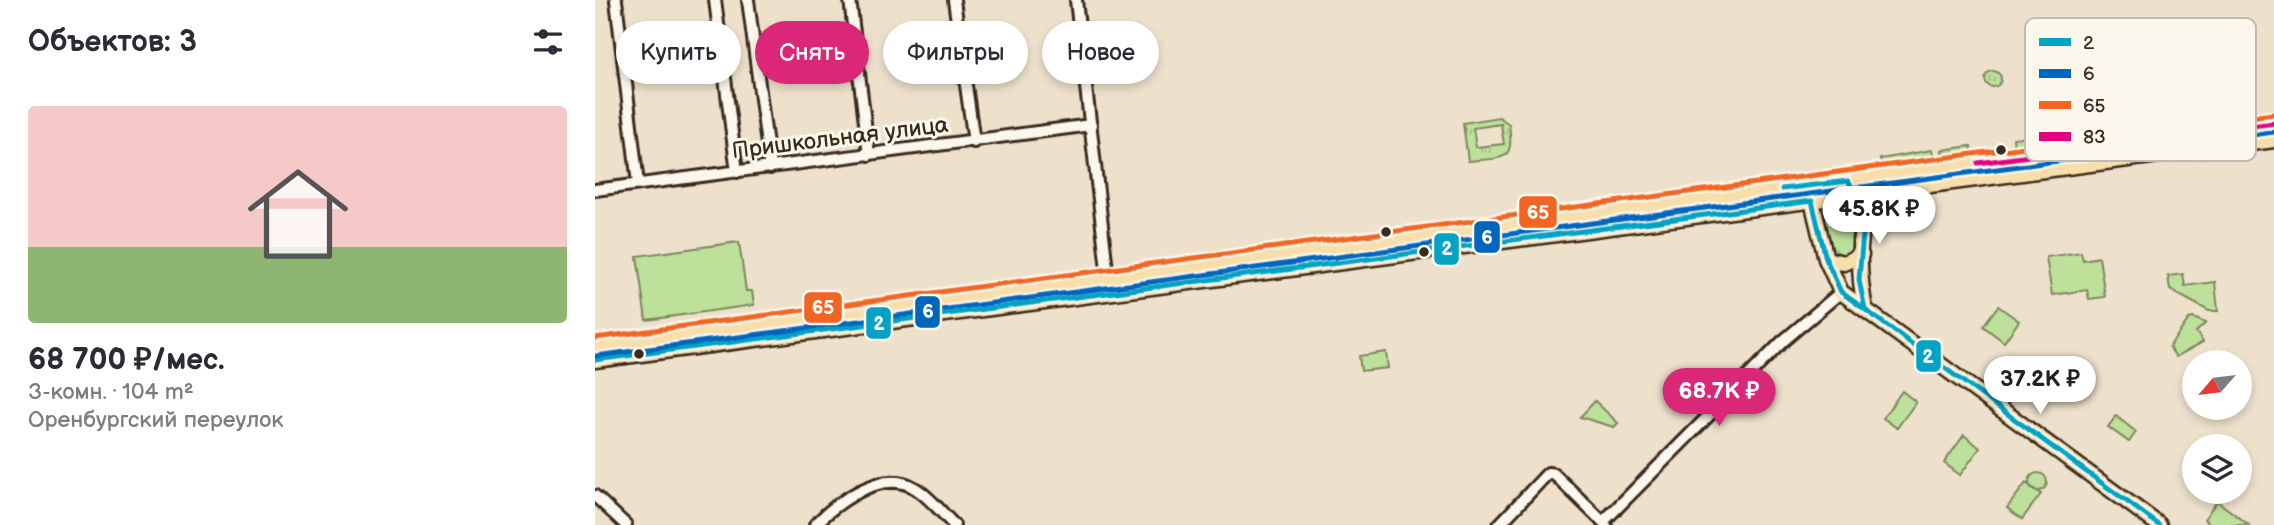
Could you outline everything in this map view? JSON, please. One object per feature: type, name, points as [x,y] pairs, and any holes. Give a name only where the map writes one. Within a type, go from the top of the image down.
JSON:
[{"type":"main road","points":[[2256,125],[2274,123]]},
{"type":"main road","points":[[2256,142],[2274,140]]},
{"type":"main road","points":[[595,347],[2025,157]]},
{"type":"main road","points":[[595,360],[2112,161]]},
{"type":"main road","points":[[1848,181],[1864,209]]},
{"type":"main road","points":[[1823,185],[1812,201],[1826,259],[1841,292],[2159,525]]},
{"type":"main road","points":[[1865,309],[1859,281],[1864,209],[1873,192]]},
{"type":"main road","points":[[1826,259],[1844,263],[1861,256]]},
{"type":"main road","points":[[1841,292],[1859,281]]},
{"type":"street","points":[[616,0],[638,184]]},
{"type":"street","points":[[715,0],[737,172]]},
{"type":"street","points":[[748,0],[770,168]]},
{"type":"street","points":[[850,0],[869,155]]},
{"type":"street","points":[[954,0],[974,142]]},
{"type":"street","points":[[1076,0],[1108,278]]},
{"type":"street","name":"Пришкольная улица","points":[[595,190],[1091,125]]},
{"type":"street","points":[[1499,525],[1548,473],[1554,474],[1605,523],[1783,341],[1841,292]]},
{"type":"street","points":[[815,525],[857,492],[889,484],[913,486],[954,525]]},
{"type":"street","points":[[595,496],[626,525]]},
{"type":"green space","points":[[1990,71],[1996,71],[2001,79],[1999,85],[1990,87],[1985,82],[1985,76]]},
{"type":"green space","points":[[1499,117],[1509,124],[1508,152],[1498,158],[1468,161],[1463,123]],"holes":[[[1501,124],[1504,144],[1476,147],[1473,128]]]},
{"type":"green space","points":[[2025,136],[2025,149],[2014,150],[2013,138]]},
{"type":"green space","points":[[1971,146],[1972,156],[1943,160],[1941,150]]},
{"type":"green space","points":[[1932,150],[1934,161],[1882,170],[1880,159]]},
{"type":"green space","points":[[1841,212],[1852,219],[1851,251],[1840,257],[1829,251],[1823,222],[1827,216]]},
{"type":"green space","points":[[739,242],[746,291],[752,291],[754,305],[646,320],[637,256]]},
{"type":"green space","points":[[2081,252],[2083,260],[2099,257],[2105,297],[2089,299],[2087,290],[2052,295],[2046,257]]},
{"type":"green space","points":[[2183,274],[2185,286],[2215,282],[2218,311],[2209,311],[2170,290],[2168,276]]},
{"type":"green space","points":[[1998,306],[2019,321],[2004,342],[1983,326]]},
{"type":"green space","points":[[2189,319],[2206,323],[2196,332],[2203,342],[2189,350],[2182,350],[2182,354],[2176,357],[2169,347]]},
{"type":"green space","points":[[1386,352],[1388,368],[1361,371],[1359,356]]},
{"type":"green space","points":[[1902,391],[1916,402],[1897,428],[1883,418]]},
{"type":"green space","points":[[1595,401],[1618,423],[1614,427],[1580,417]]},
{"type":"green space","points":[[2116,416],[2136,432],[2129,442],[2108,427]]},
{"type":"green space","points":[[1964,435],[1980,448],[1960,475],[1944,463]]},
{"type":"green space","points":[[2038,473],[2044,476],[2047,482],[2044,488],[2038,491],[2032,488],[2029,482],[2032,476]]},
{"type":"green space","points":[[2026,483],[2041,494],[2022,519],[2007,508]]},
{"type":"green space","points":[[2215,504],[2221,504],[2249,525],[2211,525],[2204,519]]},
{"type":"transit line","name":"65","points":[[2256,116],[2273,114]]},
{"type":"transit line","name":"83","points":[[2256,125],[2274,123]]},
{"type":"transit line","name":"6","points":[[2256,134],[2274,132]]},
{"type":"transit line","name":"65","points":[[595,338],[2025,147]]},
{"type":"transit line","name":"83","points":[[1978,163],[2025,157]]},
{"type":"transit line","name":"6","points":[[596,356],[2057,161]]},
{"type":"transit line","name":"2","points":[[1782,189],[1848,181],[1865,209],[1859,280],[1865,309]]},
{"type":"transit line","name":"2","points":[[595,360],[1812,201],[1826,259],[1841,292],[2159,525]]}]
